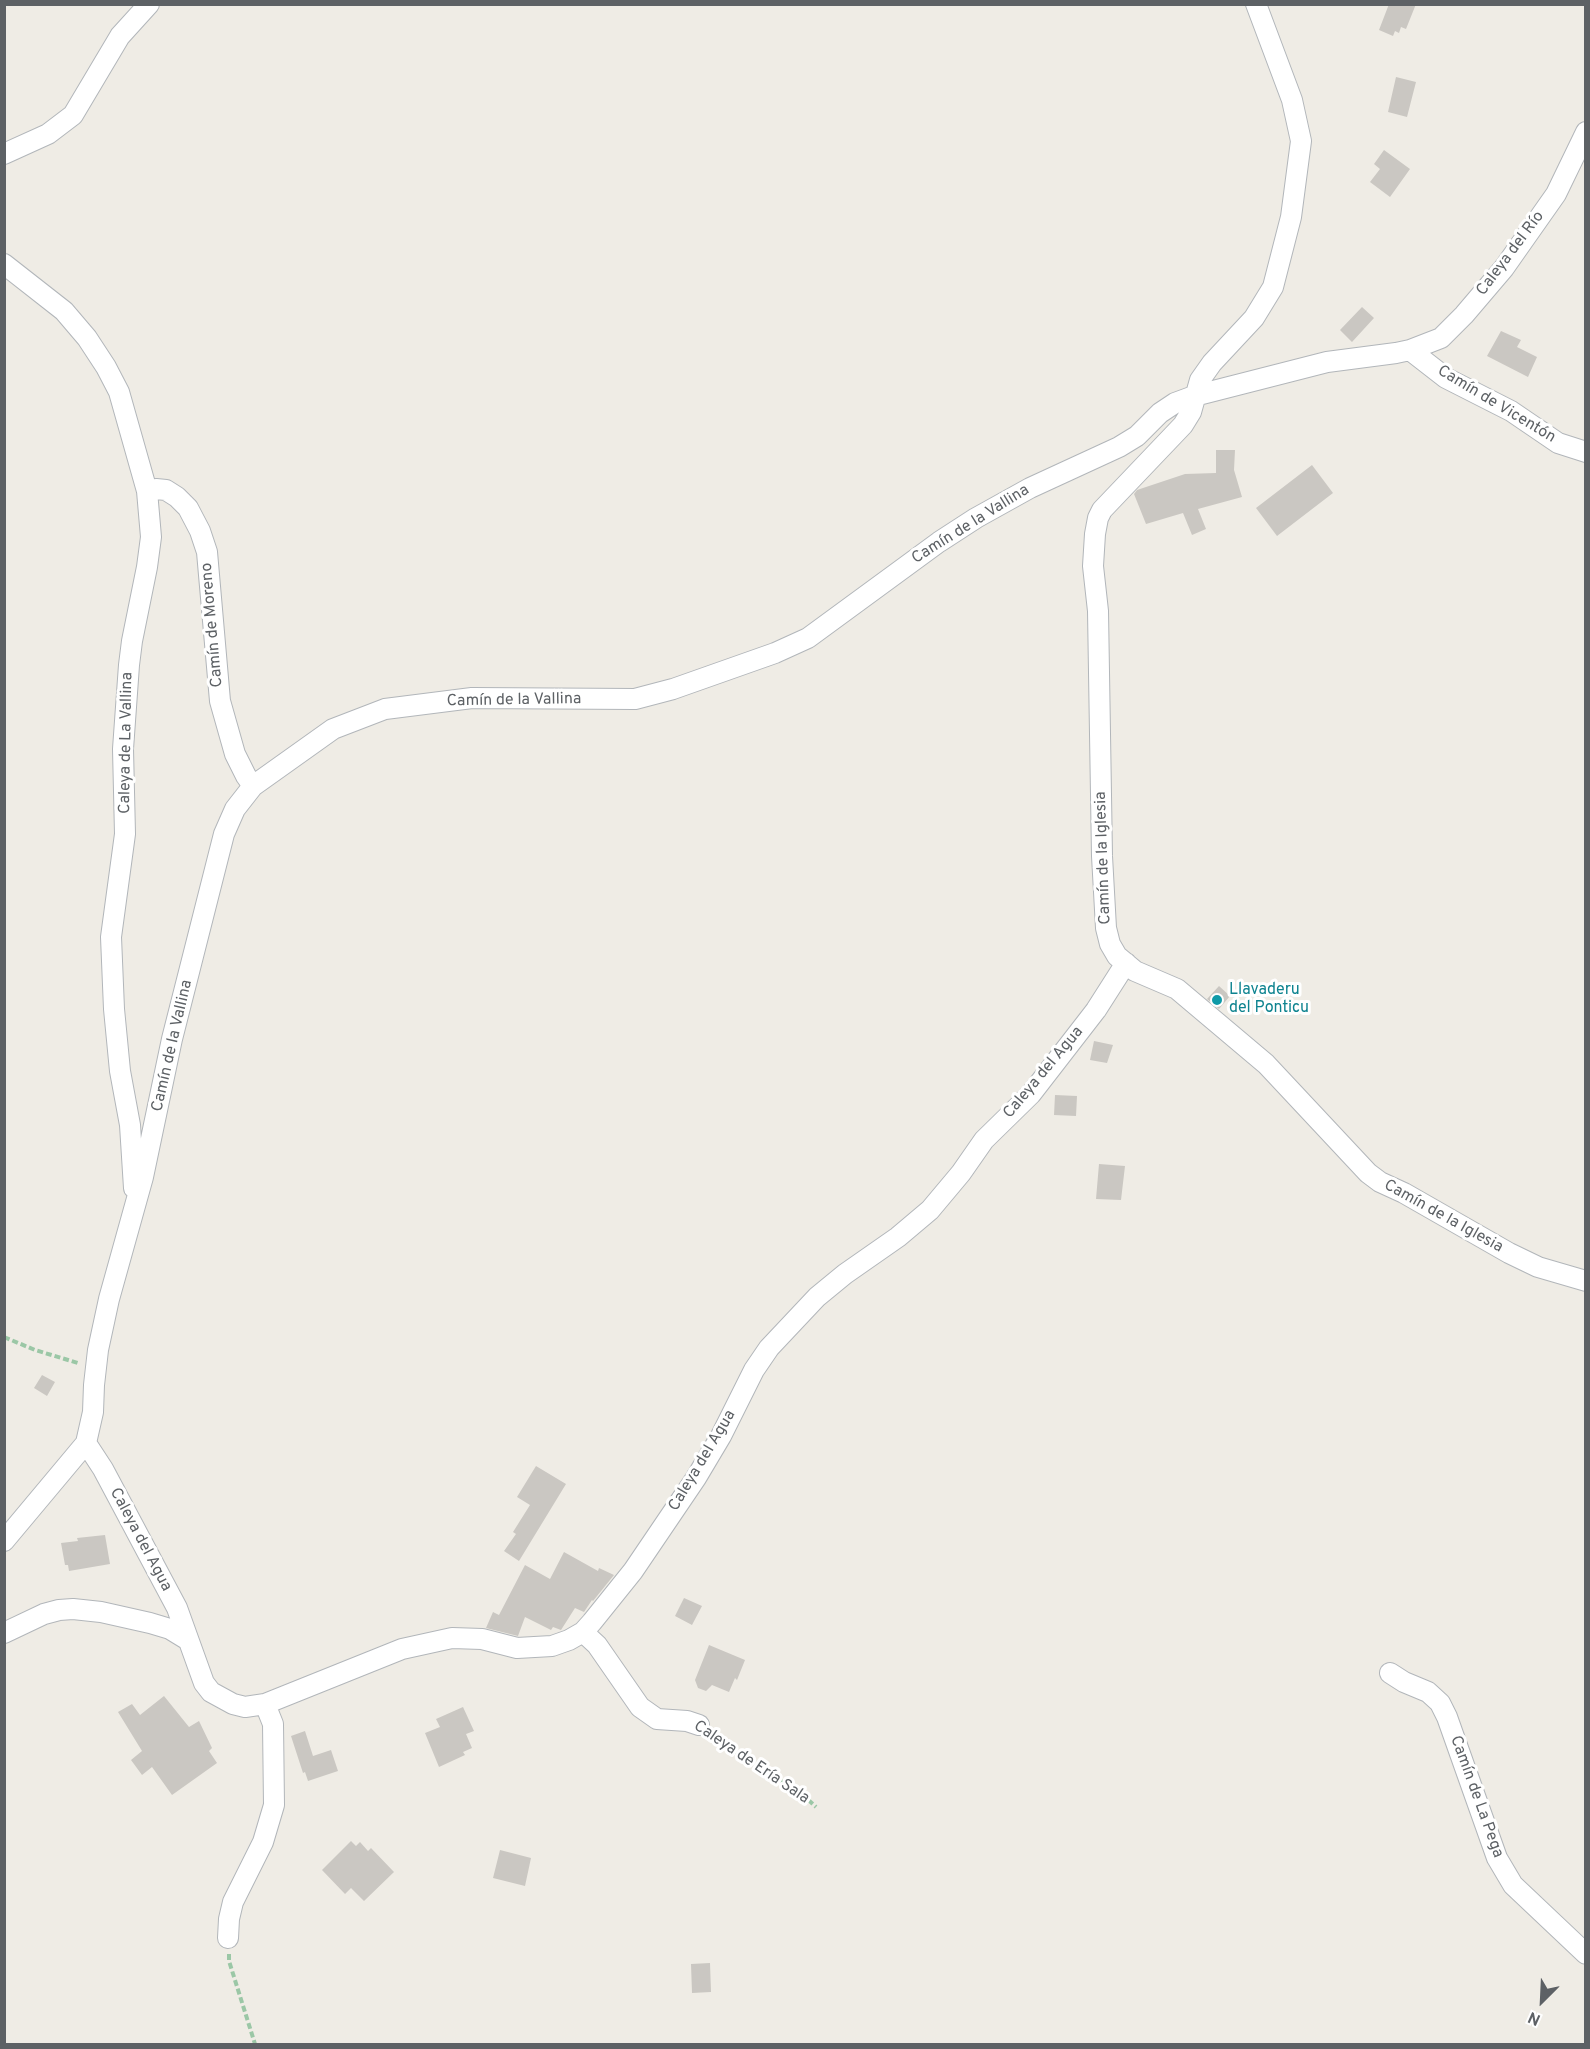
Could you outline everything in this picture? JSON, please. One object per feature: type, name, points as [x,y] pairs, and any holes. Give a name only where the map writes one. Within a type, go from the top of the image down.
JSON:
[{"type":"street","points":[[4,154],[48,134],[73,115],[120,36],[148,4]]},
{"type":"street","name":"Camín de la Iglesia","points":[[1256,4],[1292,100],[1301,141],[1291,217],[1274,287],[1254,318],[1200,380],[1191,412],[1184,425],[1102,510],[1095,534],[1093,566],[1098,611],[1102,844],[1106,928],[1110,944],[1117,956],[1126,963],[1145,976],[1177,989],[1266,1064],[1368,1173],[1380,1182],[1538,1267],[1586,1281]]},
{"type":"street","name":"Caleya del Río","points":[[1410,351],[1441,338],[1504,268],[1556,194],[1586,132]]},
{"type":"street","name":"Caleya de La Vallina","points":[[4,264],[64,311],[87,338],[106,367],[119,392],[147,491],[151,537],[129,665],[123,749],[125,834],[111,937],[114,1010],[120,1071],[130,1125],[136,1200]]},
{"type":"street","name":"Camín de la Vallina","points":[[4,1542],[86,1443],[93,1412],[96,1368],[109,1299],[136,1200],[163,1088],[172,1039],[224,834],[234,809],[253,786],[333,729],[385,709],[472,699],[634,699],[673,689],[776,653],[807,638],[976,518],[1030,488],[1119,447],[1137,436],[1160,412],[1175,403],[1194,396],[1327,362],[1410,351]]},
{"type":"street","name":"Camín de Vicentón","points":[[1410,351],[1446,378],[1511,411],[1558,443],[1586,452]]},
{"type":"street","name":"Camín de Moreno","points":[[147,491],[166,490],[177,497],[188,508],[200,531],[207,552],[220,701],[236,754],[253,786]]},
{"type":"street","name":"Caleya del Agua","points":[[86,1443],[103,1469],[177,1608],[204,1683],[222,1700],[244,1707],[265,1704],[402,1649],[452,1638],[468,1637],[517,1648],[533,1648],[552,1646],[583,1632],[633,1571],[696,1478],[721,1436],[754,1370],[769,1348],[817,1297],[845,1274],[898,1237],[930,1210],[961,1173],[984,1140],[1010,1116],[1038,1084],[1096,1010],[1126,963]]},
{"type":"street","points":[[4,1633],[44,1614],[73,1609],[101,1612],[150,1623],[170,1629],[188,1640]]},
{"type":"street","name":"Caleya de Ería Sala","points":[[583,1632],[597,1645],[640,1707],[657,1719],[687,1721],[699,1725]]},
{"type":"street","name":"Camín de La Pega","points":[[1390,1673],[1428,1692],[1440,1703],[1497,1858],[1513,1885],[1586,1954]]},
{"type":"street","points":[[228,1938],[233,1902],[263,1842],[274,1805],[273,1724],[265,1704]]},
{"type":"path","points":[[4,1337],[35,1350],[96,1368]]},
{"type":"path","name":"Caleya de Ería Sala","points":[[699,1725],[752,1764],[801,1793],[816,1807]]},
{"type":"path","points":[[228,1938],[229,1961],[255,2044]]},
{"type":"building","points":[[1389,4],[1416,4],[1406,29],[1401,27],[1399,33],[1395,31],[1393,36],[1379,30]]},
{"type":"building","points":[[1396,77],[1416,82],[1407,117],[1388,112]]},
{"type":"building","points":[[1384,150],[1410,169],[1390,197],[1370,182],[1380,169],[1374,164]]},
{"type":"building","points":[[1362,307],[1374,318],[1352,342],[1340,330]]},
{"type":"building","points":[[1501,331],[1521,340],[1517,347],[1537,357],[1528,377],[1487,356]]},
{"type":"building","points":[[1216,450],[1235,450],[1234,470],[1242,497],[1198,509],[1206,529],[1192,535],[1183,513],[1146,524],[1134,494],[1137,490],[1185,474],[1216,473]]},
{"type":"building","points":[[1312,465],[1333,493],[1277,536],[1256,508]]},
{"type":"building","name":"Llavaderu del Ponticu","points":[[1219,986],[1230,996],[1219,1009],[1207,999]]},
{"type":"building","points":[[1094,1041],[1113,1045],[1107,1063],[1090,1060]]},
{"type":"building","points":[[1055,1095],[1077,1096],[1076,1116],[1054,1115]]},
{"type":"building","points":[[1099,1164],[1125,1166],[1121,1200],[1096,1199]]},
{"type":"building","points":[[42,1375],[55,1382],[47,1396],[34,1388]]},
{"type":"building","points":[[536,1466],[566,1484],[519,1561],[504,1551],[516,1534],[513,1532],[530,1505],[517,1497]]},
{"type":"building","points":[[105,1535],[110,1564],[69,1571],[68,1565],[65,1565],[61,1543],[78,1541],[77,1538]]},
{"type":"building","points":[[564,1552],[598,1571],[599,1568],[614,1575],[584,1612],[575,1608],[561,1630],[553,1627],[551,1630],[525,1617],[518,1636],[486,1628],[493,1612],[499,1615],[525,1565],[550,1579]]},
{"type":"building","points":[[684,1598],[702,1606],[692,1625],[675,1616]]},
{"type":"building","points":[[709,1645],[745,1660],[729,1692],[712,1685],[706,1691],[698,1688],[695,1680]]},
{"type":"building","points":[[164,1696],[189,1727],[199,1721],[212,1748],[209,1751],[217,1763],[172,1795],[152,1767],[142,1775],[131,1760],[142,1751],[118,1712],[132,1704],[140,1715]]},
{"type":"building","points":[[463,1707],[474,1731],[466,1734],[472,1748],[463,1752],[465,1755],[439,1767],[425,1733],[440,1727],[436,1719]]},
{"type":"building","points":[[305,1731],[313,1756],[331,1750],[338,1771],[308,1781],[305,1772],[303,1773],[291,1736]]},
{"type":"building","points":[[351,1841],[356,1846],[360,1842],[368,1851],[371,1848],[394,1872],[364,1901],[351,1888],[345,1894],[322,1870]]},
{"type":"building","points":[[500,1850],[531,1858],[525,1886],[493,1878]]},
{"type":"building","points":[[710,1963],[711,1992],[692,1993],[691,1964]]},
{"type":"place","name":"Llavaderu del Ponticu","points":[[1217,1000]]}]
